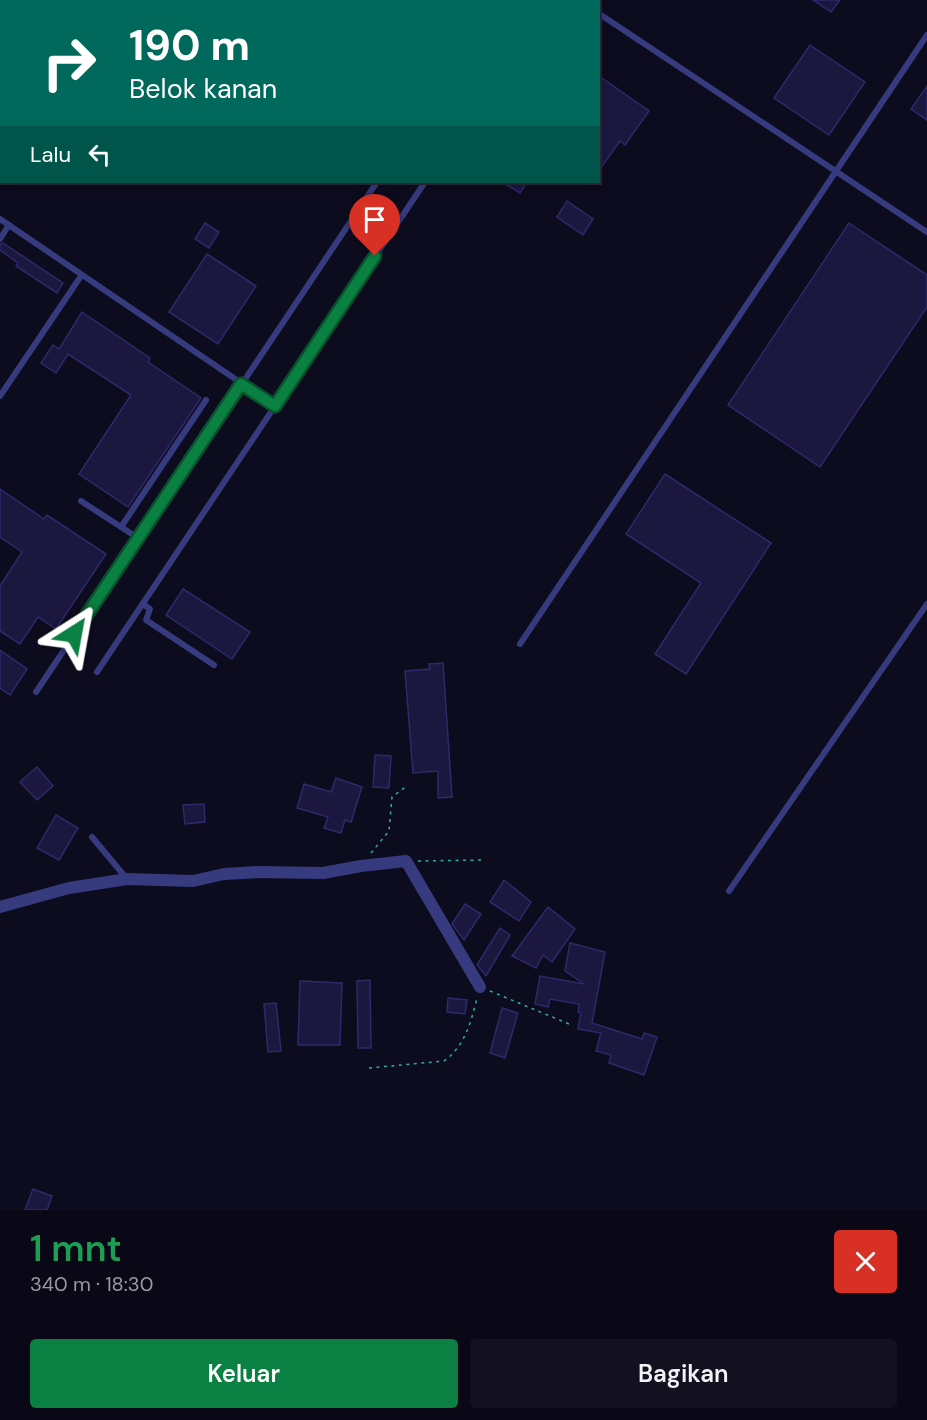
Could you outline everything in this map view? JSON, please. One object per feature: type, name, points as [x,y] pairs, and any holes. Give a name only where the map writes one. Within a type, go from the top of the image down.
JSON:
[{"type":"street","points":[[0,907],[69,888],[127,879],[193,881],[224,874],[323,873],[406,861],[480,987]]},
{"type":"lane","points":[[600,14],[927,232]]},
{"type":"lane","points":[[520,644],[927,35]]},
{"type":"lane","points":[[36,692],[376,183]]},
{"type":"lane","points":[[97,672],[424,183]]},
{"type":"lane","points":[[0,219],[275,406]]},
{"type":"lane","points":[[0,239],[9,225]]},
{"type":"lane","points":[[0,396],[81,276]]},
{"type":"lane","points":[[121,527],[206,400]]},
{"type":"lane","points":[[81,501],[138,538]]},
{"type":"lane","points":[[143,604],[150,609],[146,620],[214,665]]},
{"type":"lane","points":[[729,891],[927,604]]},
{"type":"lane","points":[[92,837],[127,879]]},
{"type":"path","points":[[361,866],[389,831],[393,797],[408,785]]},
{"type":"path","points":[[406,861],[482,860]]},
{"type":"path","points":[[369,1068],[444,1061],[453,1054],[470,1026],[480,987],[569,1024]]},
{"type":"building","points":[[813,0],[840,0],[831,12]]},
{"type":"building","points":[[810,45],[865,82],[829,135],[774,98]]},
{"type":"building","points":[[602,78],[649,111],[625,145],[620,141],[600,169],[600,80]]},
{"type":"building","points":[[927,86],[927,120],[911,109]]},
{"type":"building","points":[[504,183],[526,183],[520,193]]},
{"type":"building","points":[[567,201],[593,219],[583,235],[557,217]]},
{"type":"building","points":[[205,223],[219,232],[209,248],[195,239]]},
{"type":"building","points":[[849,223],[927,275],[927,307],[820,467],[728,405]]},
{"type":"building","points":[[3,243],[63,283],[57,293],[16,266],[18,263],[0,250],[0,244]]},
{"type":"building","points":[[207,254],[256,286],[218,344],[169,312]]},
{"type":"building","points":[[82,312],[150,358],[148,362],[201,398],[128,507],[79,474],[131,395],[68,354],[56,373],[41,363],[53,345],[59,349]]},
{"type":"building","points":[[665,474],[771,543],[686,674],[655,654],[701,583],[626,534]]},
{"type":"building","points":[[0,489],[44,519],[47,515],[106,554],[56,629],[38,617],[20,644],[0,631],[0,586],[22,552],[0,537]]},
{"type":"building","points":[[183,589],[250,632],[232,659],[166,615]]},
{"type":"building","points":[[0,650],[27,669],[10,695],[0,688]]},
{"type":"building","points":[[443,663],[452,797],[438,798],[438,771],[413,773],[405,671],[430,669],[429,664]]},
{"type":"building","points":[[375,755],[391,756],[389,788],[373,787]]},
{"type":"building","points":[[37,767],[53,786],[37,800],[20,782]]},
{"type":"building","points":[[336,778],[362,787],[351,822],[345,820],[341,833],[324,828],[328,817],[297,808],[304,784],[331,792]]},
{"type":"building","points":[[204,804],[205,822],[185,824],[183,805]]},
{"type":"building","points":[[56,815],[78,828],[59,860],[37,848]]},
{"type":"building","points":[[504,880],[531,902],[519,921],[490,902]]},
{"type":"building","points":[[465,904],[481,914],[464,940],[452,924]]},
{"type":"building","points":[[548,907],[575,929],[552,962],[543,955],[536,968],[512,956]]},
{"type":"building","points":[[500,928],[510,935],[486,976],[477,965]]},
{"type":"building","points":[[570,943],[605,952],[592,1023],[642,1039],[644,1033],[657,1037],[644,1075],[609,1063],[611,1055],[596,1051],[601,1033],[578,1029],[581,1013],[578,1012],[579,1004],[550,999],[548,1007],[535,1004],[540,976],[584,984],[565,971]]},
{"type":"building","points":[[370,980],[371,1048],[358,1048],[357,981]]},
{"type":"building","points":[[300,981],[342,983],[340,1045],[298,1045]]},
{"type":"building","points":[[448,998],[467,1000],[465,1014],[447,1012]]},
{"type":"building","points":[[276,1003],[281,1051],[268,1052],[264,1004]]},
{"type":"building","points":[[502,1008],[518,1013],[505,1058],[490,1053]]},
{"type":"building","points":[[33,1189],[52,1196],[47,1210],[25,1210]]},
{"type":"route","points":[[74,634],[241,384],[275,406],[375,256]]}]
